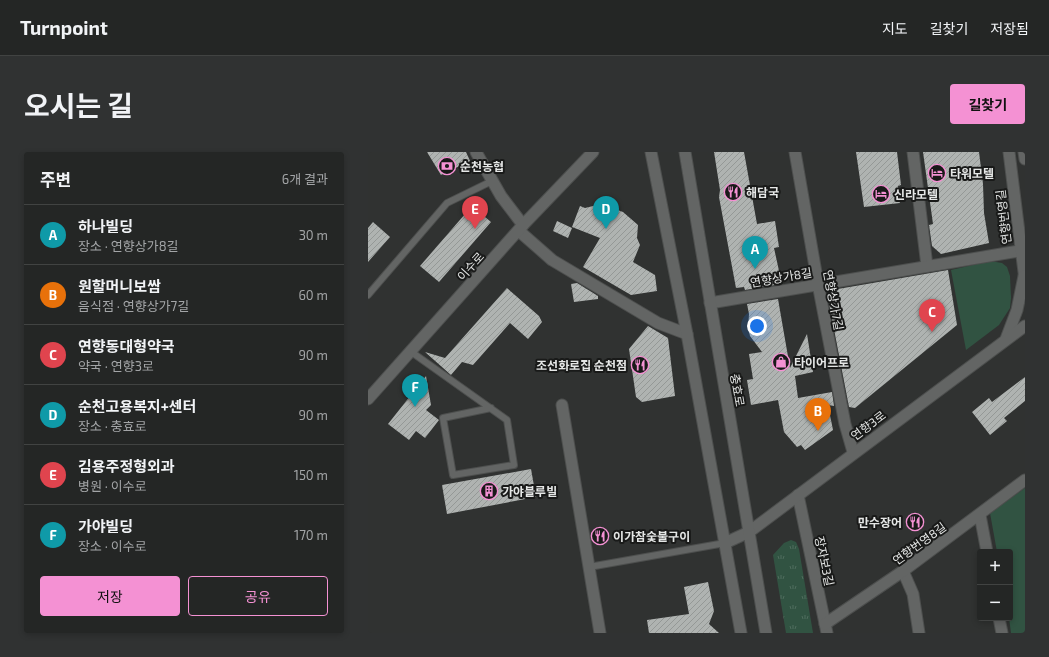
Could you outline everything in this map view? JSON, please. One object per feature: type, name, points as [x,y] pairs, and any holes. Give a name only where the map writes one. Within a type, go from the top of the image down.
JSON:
[{"type":"street","points":[[476,152],[521,228],[552,260],[658,323],[687,334]]},
{"type":"street","name":"이수로","points":[[368,399],[521,228],[592,152]]},
{"type":"street","points":[[651,152],[687,334],[741,633]]},
{"type":"street","name":"충효로","points":[[685,152],[766,633]]},
{"type":"street","name":"연향상가7길","points":[[795,152],[818,284],[845,424],[854,452]]},
{"type":"street","points":[[913,152],[927,266]]},
{"type":"street","points":[[1009,156],[1025,159],[1024,152]]},
{"type":"street","name":"연향번영길","points":[[1009,156],[1023,250],[1024,278]]},
{"type":"street","name":"연향상가8길","points":[[710,303],[1023,250]]},
{"type":"street","points":[[1006,339],[1017,310],[1024,278]]},
{"type":"street","name":"연향3로","points":[[725,543],[749,532],[854,452],[1025,326]]},
{"type":"street","points":[[562,405],[600,633]]},
{"type":"street","name":"연향번영8길","points":[[826,629],[1025,480]]},
{"type":"street","name":"장자보3길","points":[[798,495],[826,629]]},
{"type":"street","points":[[980,515],[986,549]]},
{"type":"street","points":[[904,571],[913,594],[919,633]]},
{"type":"street","points":[[1000,621],[1002,633]]},
{"type":"lane","points":[[368,295],[447,203],[492,181]]},
{"type":"lane","points":[[410,351],[491,408],[507,420],[514,465],[453,475],[443,418],[491,408]]},
{"type":"lane","points":[[589,567],[725,543]]},
{"type":"green space","points":[[990,261],[1002,263],[1007,267],[1010,276],[1010,308],[999,325],[966,350],[951,270]]},
{"type":"green space","points":[[1025,488],[1025,633],[1011,633],[1009,621],[1013,621],[1013,549],[996,549],[990,513]]},
{"type":"green space","points":[[791,540],[796,542],[799,549],[813,633],[786,633],[773,555],[784,543]]},
{"type":"building","name":"순천농협","points":[[427,152],[466,152],[470,161],[441,175]]},
{"type":"building","points":[[714,152],[744,152],[757,224],[775,221],[779,247],[774,248],[781,280],[775,281],[775,285],[745,290],[744,287],[736,288],[719,197],[720,190]]},
{"type":"building","points":[[856,152],[897,152],[901,185],[898,186],[900,203],[864,207]]},
{"type":"building","points":[[923,152],[979,152],[983,184],[984,213],[989,243],[941,254],[932,246],[929,225],[933,224]]},
{"type":"building","points":[[597,205],[607,206],[623,212],[638,225],[637,238],[640,245],[633,262],[655,275],[657,291],[631,295],[583,267],[600,238],[572,227],[580,206],[585,208]]},
{"type":"building","points":[[472,206],[491,222],[439,282],[420,266]]},
{"type":"building","points":[[557,221],[572,228],[568,238],[553,231]]},
{"type":"building","points":[[373,222],[390,237],[368,262],[368,228]]},
{"type":"building","points":[[948,270],[957,325],[855,408],[849,407],[828,298],[832,290]]},
{"type":"building","points":[[577,283],[598,296],[598,299],[574,302],[571,284]]},
{"type":"building","points":[[507,288],[539,316],[542,322],[528,339],[510,323],[473,365],[462,362],[451,375],[425,352],[445,358]]},
{"type":"building","points":[[778,299],[790,368],[807,334],[813,372],[795,376],[798,398],[832,392],[834,406],[828,405],[833,430],[805,450],[801,445],[797,447],[784,432],[778,400],[751,405],[747,380],[753,379],[749,354],[762,352],[750,336],[748,329],[749,314],[747,304]]},
{"type":"building","points":[[648,326],[668,338],[675,396],[642,402],[636,397],[629,349]]},
{"type":"building","points":[[426,376],[431,405],[426,410],[439,420],[425,438],[416,431],[409,440],[388,424]]},
{"type":"building","points":[[1025,377],[1025,401],[1004,418],[1007,421],[990,435],[972,412],[989,398],[992,402]]},
{"type":"building","name":"가야블루빌","points":[[531,469],[536,497],[447,514],[442,485]]},
{"type":"building","points":[[708,582],[714,611],[709,624],[719,633],[649,633],[647,620],[689,614],[684,587]]},
{"type":"place","name":"순천농협","points":[[447,166]]},
{"type":"place","name":"타워모텔","points":[[937,173]]},
{"type":"place","name":"해담국","points":[[733,192]]},
{"type":"place","name":"신라모텔","points":[[881,194]]},
{"type":"place","name":"김용주정형외과","points":[[475,229]]},
{"type":"place","name":"순천고용복지+센터","points":[[606,229]]},
{"type":"place","name":"하나빌딩","points":[[755,269]]},
{"type":"place","name":"연향동대형약국","points":[[932,332]]},
{"type":"place","name":"타이어프로","points":[[781,362]]},
{"type":"place","name":"조선화로집 순천점","points":[[640,365]]},
{"type":"place","name":"가야빌딩","points":[[415,407]]},
{"type":"place","name":"원할머니보쌈","points":[[818,431]]},
{"type":"place","name":"가야블루빌","points":[[489,491]]},
{"type":"place","name":"만수장어","points":[[915,522]]},
{"type":"place","name":"이가참숯불구이","points":[[600,536]]}]
